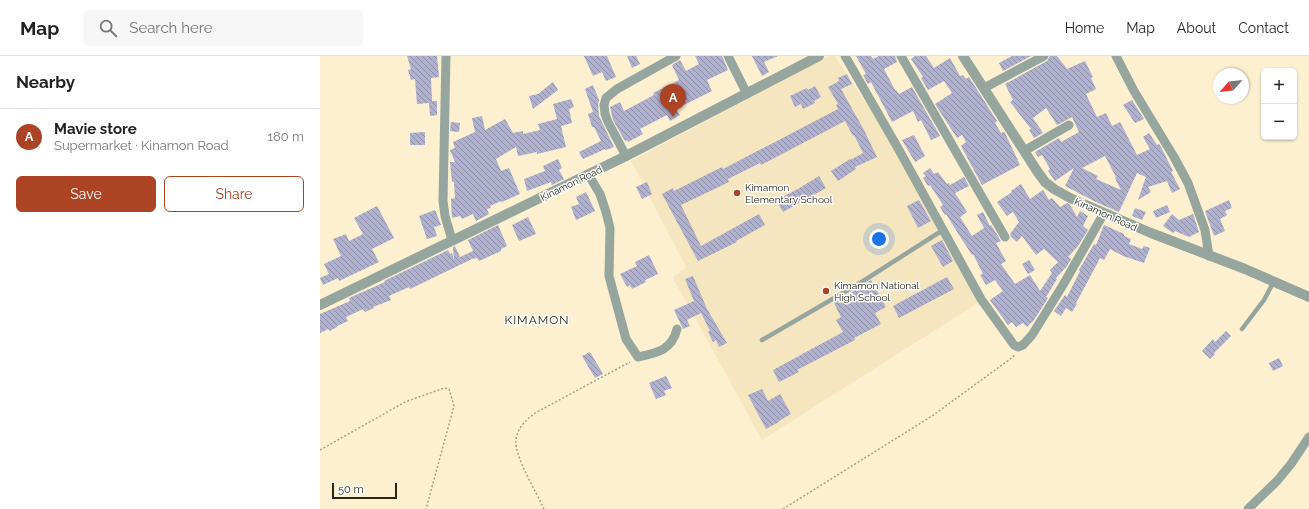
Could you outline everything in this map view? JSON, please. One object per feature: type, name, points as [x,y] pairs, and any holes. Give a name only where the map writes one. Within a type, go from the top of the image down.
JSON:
[{"type":"street","points":[[446,56],[443,201],[452,240]]},
{"type":"street","points":[[626,156],[608,122],[604,105],[606,98],[617,89],[676,56]]},
{"type":"street","points":[[728,56],[747,94]]},
{"type":"street","name":"Kinamon Road","points":[[320,305],[626,156],[819,56]]},
{"type":"street","points":[[845,56],[981,298],[1014,345],[1018,347],[1026,343],[1032,335],[1063,285],[1104,213]]},
{"type":"street","points":[[902,56],[1005,238]]},
{"type":"street","name":"Kinamon Road","points":[[964,56],[1024,151],[1041,176],[1054,189],[1104,213],[1151,233],[1309,297]]},
{"type":"street","points":[[984,88],[1044,56]]},
{"type":"street","points":[[1116,56],[1134,91],[1188,183],[1205,230],[1209,256]]},
{"type":"street","points":[[1024,151],[1069,124]]},
{"type":"street","points":[[588,174],[600,194],[610,228],[609,276],[626,339],[638,357],[659,352],[668,347],[675,338],[677,329]]},
{"type":"street","points":[[1248,509],[1292,464],[1309,438]]},
{"type":"lane","points":[[762,340],[860,284],[943,230]]},
{"type":"lane","points":[[1242,329],[1264,300],[1274,282]]},
{"type":"path","points":[[783,509],[932,416],[1013,357],[1018,347]]},
{"type":"path","points":[[544,509],[518,455],[515,441],[525,420],[535,413],[638,357]]},
{"type":"path","points":[[320,450],[405,402],[427,393],[444,388],[449,389],[454,406],[426,509]]},
{"type":"shaded area","name":"Kimamon National High School","points":[[830,56],[835,56],[900,154],[978,303],[762,440],[673,278],[686,267],[631,161]]},
{"type":"building","points":[[407,56],[437,56],[439,77],[431,78],[432,101],[437,101],[437,115],[430,116],[429,103],[417,104],[415,79],[411,80],[408,70],[411,69]]},
{"type":"building","points":[[584,56],[607,56],[616,77],[606,81],[602,72],[593,76]]},
{"type":"building","points":[[627,56],[636,56],[640,64],[632,68]]},
{"type":"building","points":[[695,56],[722,56],[728,70],[707,80],[712,91],[676,109],[680,115],[670,121],[667,115],[640,129],[643,134],[628,142],[627,140],[625,141],[613,120],[610,107],[620,102],[624,111],[654,95],[653,93],[679,80],[672,65],[680,60],[686,71],[699,64]]},
{"type":"building","points":[[752,56],[778,56],[764,62],[769,72],[762,76]]},
{"type":"building","points":[[856,56],[871,56],[873,59],[879,56],[895,56],[897,62],[884,69],[895,90],[899,94],[912,87],[940,136],[931,140],[921,120],[918,122],[913,111],[892,122],[871,82],[868,84],[863,75],[866,74]]},
{"type":"building","points":[[915,56],[926,56],[934,68],[950,58],[960,76],[963,75],[966,79],[969,77],[997,121],[995,123],[1001,133],[1005,133],[1020,165],[982,185],[961,146],[966,142],[962,135],[957,138],[935,104],[952,93],[944,81],[928,90],[921,78],[923,77],[911,59]]},
{"type":"building","points":[[1012,56],[1031,56],[1003,71],[999,63]]},
{"type":"building","points":[[1050,56],[1057,56],[1067,69],[1085,61],[1093,77],[1091,78],[1096,89],[1086,94],[1097,117],[1106,113],[1112,126],[1120,122],[1137,155],[1150,149],[1143,137],[1149,133],[1157,145],[1159,144],[1161,147],[1180,189],[1172,193],[1167,181],[1148,187],[1151,192],[1138,200],[1146,177],[1137,173],[1119,212],[1065,186],[1074,168],[1055,181],[1048,171],[1050,169],[1042,155],[1038,157],[1035,152],[1059,138],[1061,142],[1079,132],[1072,117],[1057,125],[1046,108],[1033,118],[1043,133],[1034,138],[1029,130],[1031,129],[1010,102],[1013,100],[1005,84],[1047,61]],"holes":[[[1105,156],[1116,177],[1115,178],[1121,190],[1096,179],[1098,176],[1082,168]]]},
{"type":"building","points":[[847,74],[852,84],[841,89],[877,157],[855,167],[856,169],[838,181],[831,171],[863,153],[845,121],[761,165],[760,163],[728,179],[729,182],[681,205],[701,246],[759,214],[765,225],[736,241],[737,242],[698,261],[662,194],[673,188],[674,191],[722,167],[723,169],[838,109],[836,105],[838,104],[828,87],[839,81],[838,78]]},
{"type":"building","points":[[553,82],[558,90],[533,109],[529,96],[538,94]]},
{"type":"building","points":[[593,85],[599,100],[599,116],[614,147],[605,149],[583,159],[579,152],[601,141],[594,127],[592,127],[588,114],[593,112],[585,89]]},
{"type":"building","points":[[815,86],[821,97],[814,101],[815,103],[803,109],[801,104],[795,107],[790,96]]},
{"type":"building","points":[[571,99],[574,107],[569,109],[572,123],[561,126],[566,147],[537,154],[537,152],[518,156],[516,147],[496,159],[501,171],[509,168],[520,194],[490,206],[491,208],[487,209],[489,214],[476,221],[473,214],[462,219],[460,216],[452,218],[451,199],[455,198],[454,182],[452,182],[450,162],[455,162],[450,150],[455,148],[453,142],[475,132],[472,118],[482,116],[485,130],[505,119],[513,133],[523,131],[523,134],[540,130],[538,124],[557,119],[553,104]]},
{"type":"building","points":[[1132,100],[1144,119],[1135,123],[1123,105]]},
{"type":"building","points":[[451,122],[460,123],[459,132],[450,131]]},
{"type":"building","points":[[425,132],[425,145],[410,145],[410,133]]},
{"type":"building","points":[[914,135],[925,156],[915,162],[902,140]]},
{"type":"building","points":[[558,159],[562,168],[559,170],[564,179],[552,185],[551,182],[527,191],[524,179],[545,171],[543,166]]},
{"type":"building","points":[[930,168],[934,174],[938,172],[947,184],[949,183],[950,185],[964,177],[969,186],[955,193],[967,212],[960,217],[972,236],[984,228],[977,215],[983,212],[990,226],[991,225],[1001,241],[996,243],[1006,261],[1001,264],[1015,284],[1030,275],[1040,291],[1052,273],[1050,270],[1058,262],[1044,249],[1036,255],[1022,236],[1017,242],[1011,237],[1010,234],[1019,222],[1013,212],[1007,216],[997,202],[1021,184],[1030,199],[1043,190],[1049,200],[1052,198],[1060,207],[1067,203],[1070,205],[1077,217],[1080,211],[1088,216],[1083,226],[1088,230],[1078,246],[1068,257],[1071,259],[1067,266],[1056,278],[1057,279],[1046,297],[1048,298],[1034,320],[1027,327],[1023,323],[1016,327],[1012,322],[1008,325],[990,300],[1003,291],[995,280],[986,285],[980,275],[983,274],[973,254],[972,255],[940,207],[943,205],[930,185],[928,186],[923,178],[926,176],[923,173]]},
{"type":"building","points":[[819,176],[826,188],[783,212],[776,200]]},
{"type":"building","points":[[647,182],[652,194],[642,199],[636,187]]},
{"type":"building","points":[[586,192],[595,211],[576,220],[571,207],[579,204],[576,197]]},
{"type":"building","points":[[919,200],[931,221],[918,228],[907,206]]},
{"type":"building","points":[[1229,200],[1232,208],[1225,211],[1227,215],[1220,219],[1225,231],[1214,236],[1205,211]]},
{"type":"building","points":[[1167,205],[1170,212],[1156,218],[1153,211]]},
{"type":"building","points":[[377,206],[394,238],[372,249],[379,262],[339,281],[338,278],[323,285],[320,278],[329,274],[324,264],[341,256],[333,239],[346,234],[349,241],[363,234],[354,218]]},
{"type":"building","points":[[1135,208],[1146,212],[1142,220],[1132,216]]},
{"type":"building","points":[[435,210],[441,225],[434,227],[437,236],[427,239],[419,216]]},
{"type":"building","points":[[1172,214],[1179,220],[1193,214],[1199,232],[1189,237],[1175,231],[1173,233],[1163,226]]},
{"type":"building","points":[[528,217],[536,234],[519,241],[512,225]]},
{"type":"building","points":[[498,225],[507,246],[501,249],[501,251],[479,261],[477,258],[472,259],[410,289],[409,287],[389,296],[391,300],[365,312],[363,309],[346,317],[348,321],[330,331],[328,329],[320,333],[320,314],[350,301],[349,298],[385,282],[384,281],[448,250],[450,254],[452,253],[454,260],[453,247],[455,246],[460,257],[473,251],[468,240]]},
{"type":"building","points":[[1104,225],[1124,234],[1124,236],[1131,239],[1129,244],[1142,249],[1144,246],[1150,248],[1144,263],[1123,256],[1110,249],[1104,260],[1100,258],[1072,312],[1066,308],[1061,316],[1054,311],[1065,295],[1067,297],[1080,271],[1079,270],[1094,244],[1096,245]]},
{"type":"building","points":[[942,240],[953,261],[943,267],[931,246]]},
{"type":"building","points":[[649,255],[658,274],[645,280],[646,282],[632,289],[630,285],[627,287],[620,274],[637,266],[635,262]]},
{"type":"building","points":[[1029,260],[1035,270],[1028,274],[1022,264]]},
{"type":"building","points":[[693,276],[707,309],[727,343],[719,347],[716,340],[713,342],[708,332],[710,331],[701,313],[687,320],[690,326],[683,329],[674,310],[694,301],[685,279]]},
{"type":"building","points":[[947,277],[954,289],[899,318],[893,306]]},
{"type":"building","points":[[871,280],[886,307],[875,313],[881,324],[854,338],[855,340],[797,370],[799,372],[779,382],[773,370],[843,332],[836,320],[841,317],[834,303]]},
{"type":"building","points":[[1226,331],[1231,336],[1210,359],[1202,351],[1213,339],[1215,342]]},
{"type":"building","points":[[590,352],[603,374],[595,378],[582,356]]},
{"type":"building","points":[[1279,358],[1283,366],[1273,371],[1269,363]]},
{"type":"building","points":[[666,376],[672,388],[664,391],[666,395],[656,399],[649,383]]},
{"type":"building","points":[[762,389],[768,401],[780,394],[791,414],[766,429],[748,395]]},
{"type":"place","name":"Mavie store","points":[[673,117]]},
{"type":"place","name":"Kimamon Elementary School","points":[[737,193]]},
{"type":"place","name":"Kimamon National High School","points":[[826,291]]},
{"type":"district","name":"KIMAMON","points":[[537,320]]}]
